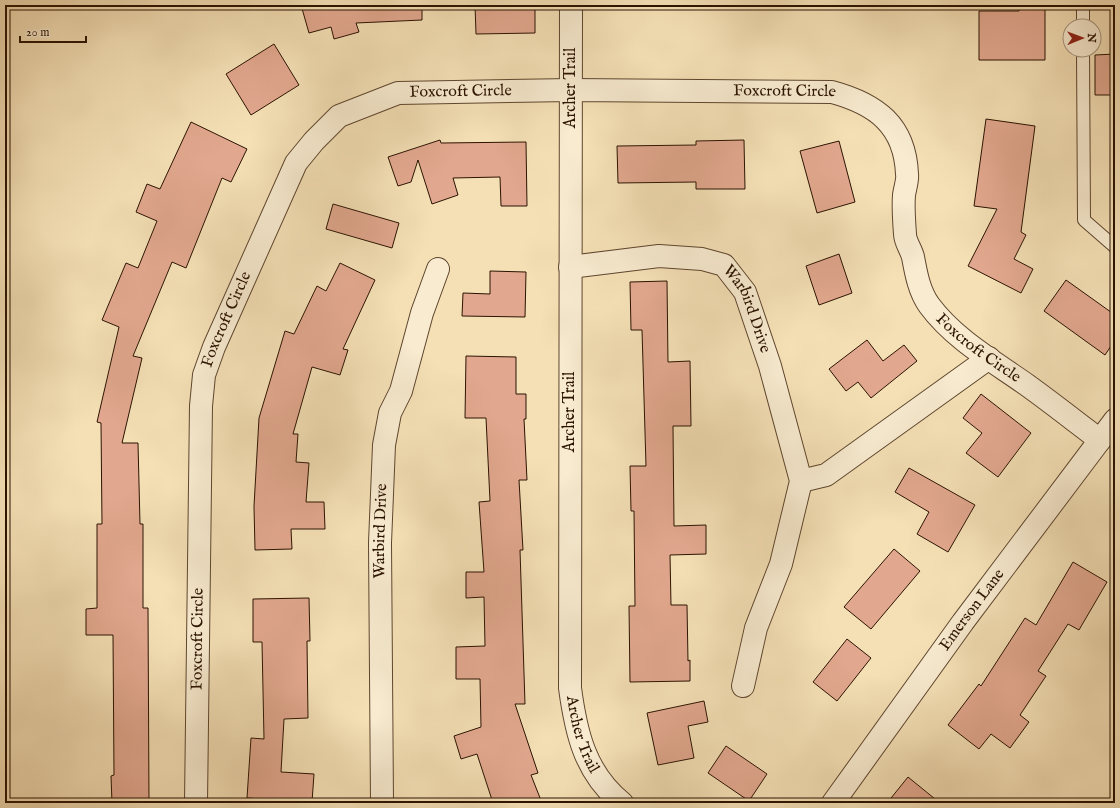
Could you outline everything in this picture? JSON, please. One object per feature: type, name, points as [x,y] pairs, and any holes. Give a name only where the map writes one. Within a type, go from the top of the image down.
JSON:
[{"type":"street","name":"Archer Trail","points":[[571,5],[570,688],[574,718],[582,749],[598,777],[622,803]]},
{"type":"street","name":"Foxcroft Circle","points":[[196,803],[201,406],[204,375],[214,347],[296,163],[314,141],[340,116],[398,94],[571,90],[832,92],[855,98],[881,113],[895,128],[903,150],[908,174],[904,196],[905,236],[912,255],[917,279],[928,304],[947,325],[1100,440]]},
{"type":"street","name":"Warbird Drive","points":[[570,266],[659,256],[702,259],[724,265],[745,292],[770,366],[801,481],[781,564],[756,628],[743,686]]},
{"type":"street","name":"Warbird Drive","points":[[382,803],[380,543],[384,445],[390,413],[401,391],[422,313],[438,269]]},
{"type":"street","points":[[801,481],[826,475],[989,358]]},
{"type":"street","name":"Emerson Lane","points":[[833,803],[963,622],[1115,420]]},
{"type":"lane","points":[[1083,5],[1083,18]]},
{"type":"lane","points":[[1083,58],[1084,220],[1115,247]]},
{"type":"building","points":[[301,5],[422,5],[422,20],[356,23],[359,32],[334,39],[331,27],[309,33]]},
{"type":"building","points":[[475,5],[535,5],[535,33],[476,34]]},
{"type":"building","points":[[1019,5],[1045,5],[1045,60],[979,60],[979,11],[1019,11]]},
{"type":"building","points":[[274,44],[299,85],[251,115],[226,74]]},
{"type":"building","points":[[1115,54],[1115,95],[1095,95],[1095,58],[1102,58],[1102,55]]},
{"type":"building","points":[[986,119],[1035,126],[1021,232],[1026,235],[1014,259],[1033,269],[1021,293],[968,266],[997,209],[974,206]]},
{"type":"building","points":[[191,122],[247,149],[231,182],[222,178],[186,268],[172,262],[133,356],[142,358],[122,443],[138,443],[140,524],[143,524],[143,608],[148,608],[149,803],[112,803],[111,776],[114,775],[113,635],[86,635],[86,609],[97,608],[97,524],[102,524],[101,423],[97,422],[119,327],[102,320],[126,263],[138,268],[157,221],[136,212],[147,184],[160,189]]},
{"type":"building","points":[[440,140],[441,143],[526,142],[527,206],[501,206],[500,177],[453,178],[458,195],[432,204],[418,160],[411,182],[398,186],[388,157]]},
{"type":"building","points":[[744,140],[745,189],[696,189],[696,182],[618,183],[617,146],[696,145],[696,141]]},
{"type":"building","points":[[839,141],[855,202],[817,213],[800,151]]},
{"type":"building","points":[[333,204],[399,223],[392,248],[326,229]]},
{"type":"building","points":[[839,254],[852,293],[819,305],[806,266]]},
{"type":"building","points":[[340,263],[375,280],[343,349],[348,350],[340,375],[312,367],[293,434],[298,434],[296,462],[309,463],[306,502],[324,502],[325,529],[291,529],[292,549],[255,550],[254,506],[259,418],[285,331],[294,334],[317,286],[326,291]]},
{"type":"building","points":[[490,271],[526,272],[525,317],[462,316],[463,293],[490,294]]},
{"type":"building","points":[[1066,280],[1115,315],[1115,340],[1105,355],[1044,311]]},
{"type":"building","points":[[667,281],[668,362],[690,361],[691,426],[673,426],[674,526],[706,525],[706,554],[670,555],[671,605],[687,605],[688,661],[690,660],[690,681],[630,682],[629,606],[635,606],[634,511],[631,511],[630,466],[646,466],[642,330],[631,330],[630,282]]},
{"type":"building","points":[[867,340],[883,361],[904,345],[917,361],[871,398],[858,382],[846,391],[829,369]]},
{"type":"building","points":[[466,356],[516,357],[516,394],[526,394],[526,419],[524,419],[527,480],[519,480],[523,550],[520,550],[525,704],[515,704],[538,773],[531,775],[542,803],[493,803],[477,754],[461,759],[454,736],[481,727],[480,679],[456,679],[456,647],[485,646],[484,597],[466,598],[466,572],[484,572],[479,502],[490,501],[486,418],[465,418]]},
{"type":"building","points":[[981,394],[1031,433],[998,477],[966,453],[982,433],[963,418]]},
{"type":"building","points":[[909,468],[975,505],[948,552],[917,534],[929,512],[895,492]]},
{"type":"building","points":[[894,549],[920,571],[871,629],[844,607]]},
{"type":"building","points":[[1073,562],[1107,582],[1079,630],[1068,624],[1038,671],[1046,676],[1020,715],[1029,722],[1010,748],[991,734],[979,749],[948,725],[979,684],[981,686],[1025,618],[1036,625]]},
{"type":"building","points":[[309,598],[310,641],[307,641],[308,718],[284,719],[281,772],[314,774],[312,802],[247,798],[251,738],[264,739],[262,642],[253,642],[253,599]]},
{"type":"building","points":[[847,639],[871,658],[837,701],[813,682]]},
{"type":"building","points":[[704,701],[708,722],[688,726],[694,758],[658,765],[647,713]]},
{"type":"building","points":[[726,746],[767,774],[749,801],[708,773]]},
{"type":"building","points":[[908,777],[940,803],[887,803]]}]
